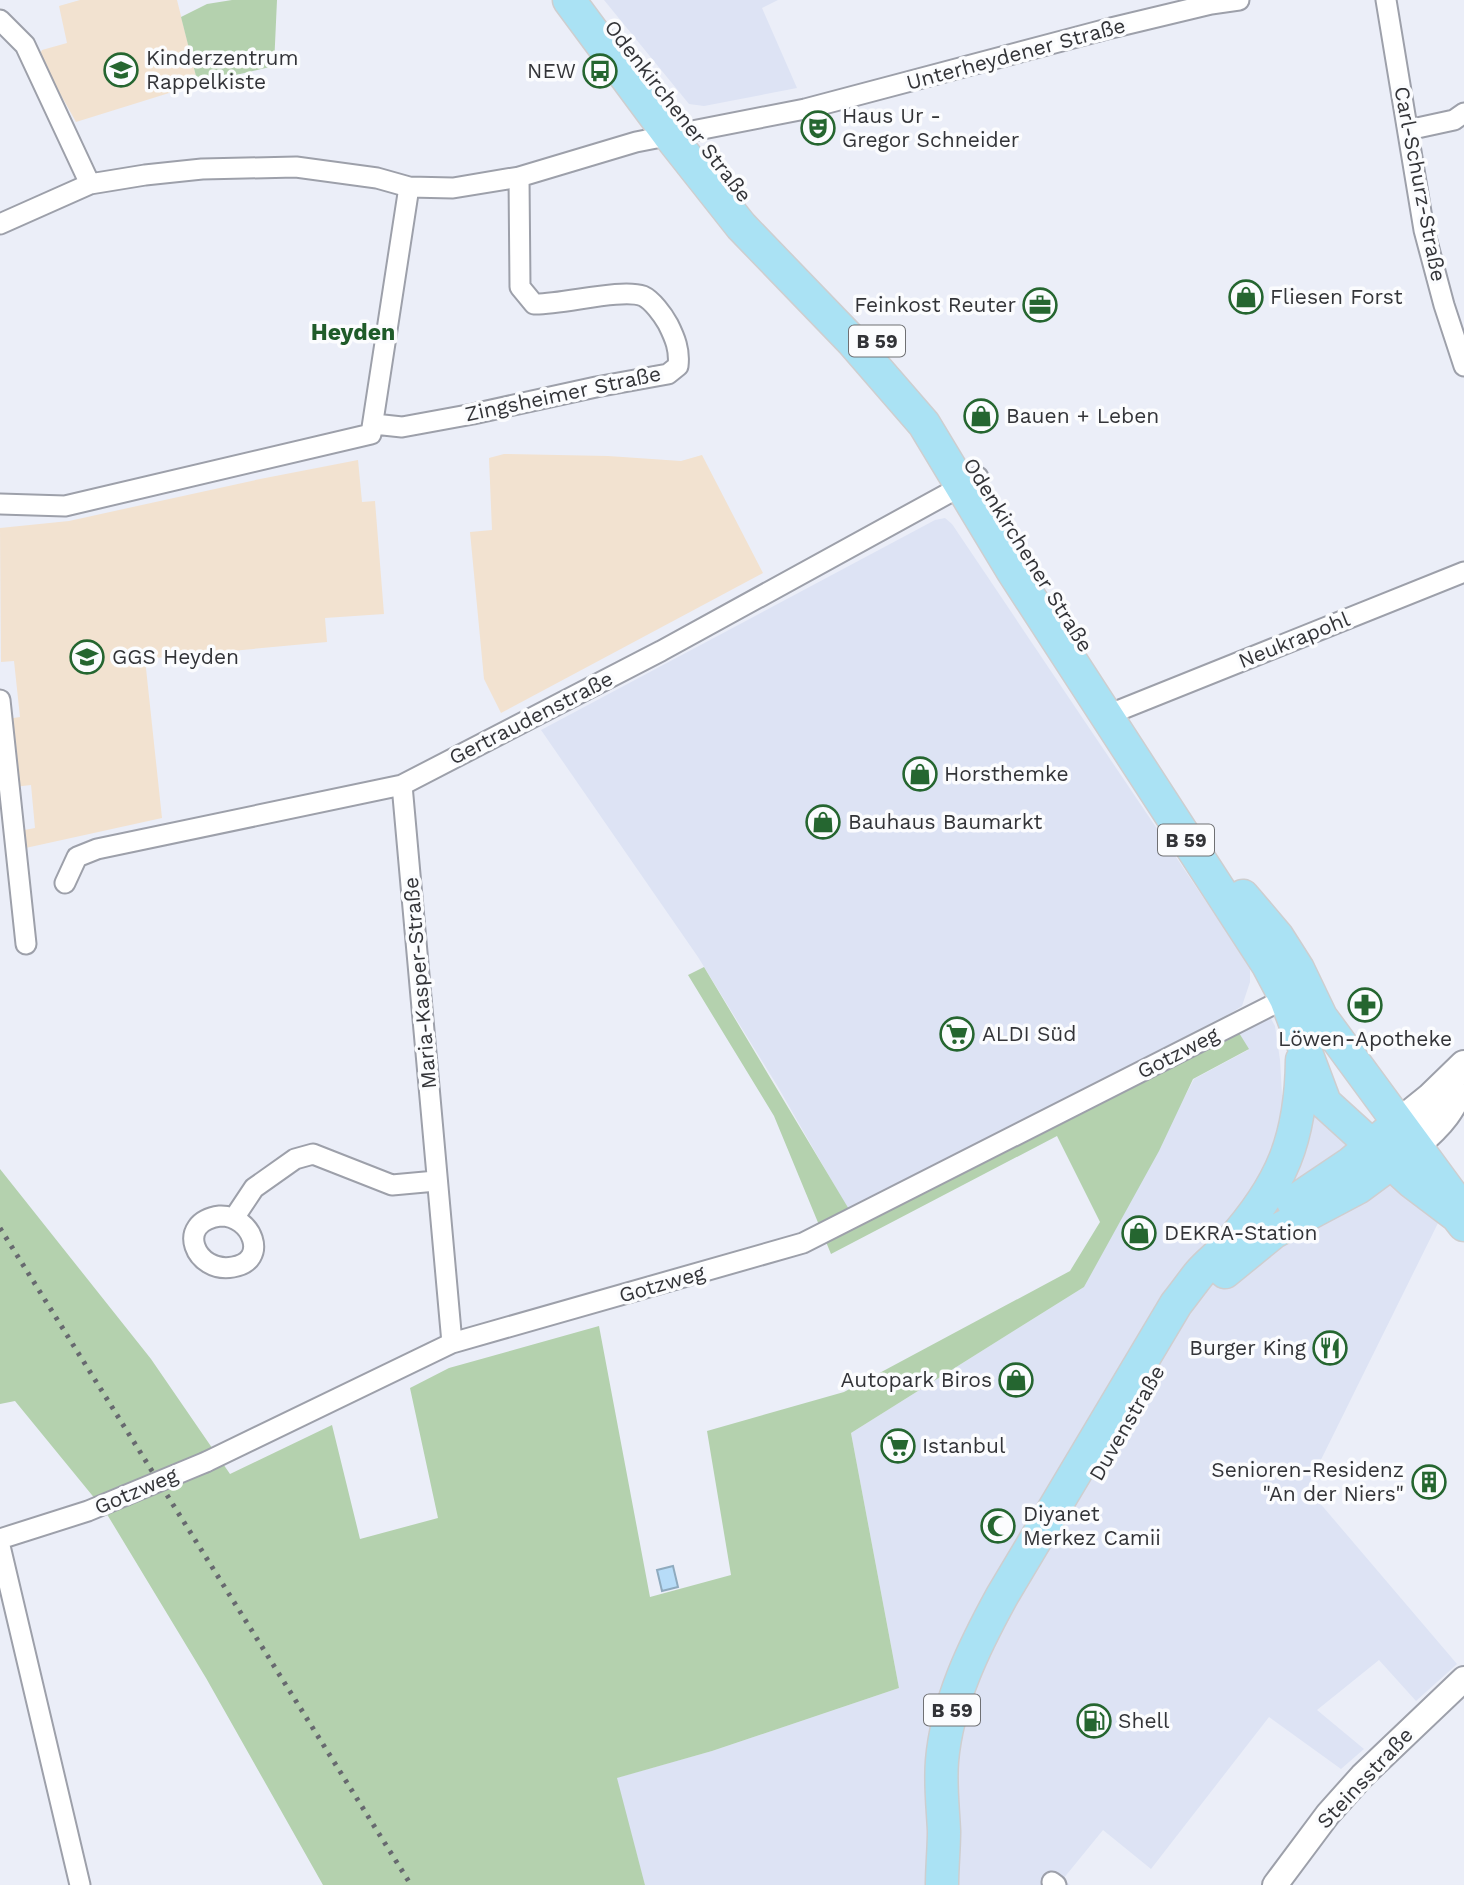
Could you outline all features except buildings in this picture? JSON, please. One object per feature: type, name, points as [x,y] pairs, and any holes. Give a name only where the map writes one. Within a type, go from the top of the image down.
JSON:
[{"type":"main road","name":"Odenkirchener Straße","points":[[569,0],[680,133],[907,372],[940,413],[970,482],[1115,712],[1268,965],[1321,1017],[1395,1144]]},
{"type":"main road","name":"Odenkirchener Straße","points":[[593,0],[680,133]]},
{"type":"main road","name":"Odenkirchener Straße","points":[[1296,993],[1302,1041],[1325,1102],[1395,1144]]},
{"type":"main road","name":"B 59","points":[[1228,1245],[1276,1182],[1288,1156],[1301,1094],[1302,1041]]},
{"type":"main road","points":[[1395,1144],[1430,1098],[1464,1065]]},
{"type":"main road","points":[[1395,1144],[1439,1125],[1458,1094],[1464,1076]]},
{"type":"main road","name":"B 59","points":[[1228,1245],[1351,1163],[1395,1144],[1451,1194],[1461,1220]]},
{"type":"main road","name":"Duvenstraße","points":[[944,1833],[976,1695],[996,1650],[1187,1318],[1210,1287],[1239,1258],[1274,1232],[1359,1187],[1395,1144]]},
{"type":"main road","name":"Duvenstraße","points":[[942,1885],[942,1760],[948,1724],[977,1642],[1176,1304],[1199,1274],[1228,1245]]},
{"type":"street","name":"Unterheydener Straße","points":[[0,224],[90,184],[202,169],[296,167],[377,178],[409,187],[453,188],[519,177],[636,142],[805,109],[1211,2],[1239,0]]},
{"type":"street","name":"Carl-Schurz-Straße","points":[[1387,0],[1424,230],[1464,366]]},
{"type":"street","points":[[0,22],[24,45],[90,184]]},
{"type":"street","points":[[1408,130],[1454,120],[1464,113]]},
{"type":"street","name":"Zingsheimer Straße","points":[[0,504],[65,506],[373,429],[472,414],[668,374],[678,366],[676,338],[664,317],[645,297],[628,294],[534,304],[520,287],[519,177]]},
{"type":"street","points":[[373,429],[409,187]]},
{"type":"street","name":"Gertraudenstraße","points":[[65,884],[77,857],[97,849],[402,785],[661,651],[970,482]]},
{"type":"street","name":"Neukrapohl","points":[[1115,712],[1464,572]]},
{"type":"street","points":[[0,700],[26,944]]},
{"type":"street","name":"Maria-Kasper-Straße","points":[[402,785],[452,1343]]},
{"type":"street","name":"Gotzweg","points":[[0,1539],[88,1511],[206,1462],[452,1343],[803,1243],[1296,993]]},
{"type":"street","points":[[234,1219],[254,1188],[295,1159],[313,1154],[392,1185],[436,1181]]},
{"type":"street","points":[[0,1546],[80,1885]]},
{"type":"street","name":"Steinsstraße","points":[[1275,1885],[1328,1814],[1362,1776],[1464,1679]]},
{"type":"shaded area","name":"Kinderzentrum Rappelkiste","points":[[80,0],[177,0],[198,84],[76,122],[39,56],[42,50],[67,43],[59,6]]},
{"type":"shaded area","points":[[604,0],[778,0],[762,8],[797,88],[704,106],[689,104]]},
{"type":"shaded area","points":[[504,454],[608,456],[681,461],[702,455],[763,573],[501,713],[484,679],[470,532],[492,530],[489,458]]},
{"type":"shaded area","name":"GGS Heyden","points":[[358,460],[362,502],[375,501],[384,614],[325,618],[327,642],[145,659],[162,818],[21,849],[19,831],[35,828],[31,785],[14,787],[7,719],[20,717],[14,661],[1,662],[0,528],[69,521]]},
{"type":"shaded area","points":[[945,518],[952,524],[1250,967],[1250,982],[1242,1006],[1228,1015],[849,1211],[778,1087],[698,957],[541,730],[935,520]]},
{"type":"shaded area","points":[[1269,1015],[1275,1026],[1282,1095],[1310,1097],[1343,1133],[1438,1223],[1307,1488],[1457,1664],[1416,1701],[1379,1660],[1317,1710],[1364,1749],[1341,1769],[1269,1717],[1151,1869],[1103,1830],[1063,1879],[1070,1885],[645,1885],[616,1778],[712,1751],[899,1688],[851,1433],[1084,1287],[1194,1079],[1248,1050],[1237,1031]]},
{"type":"green space","points":[[232,0],[277,0],[274,66],[198,84],[181,17],[207,4]]},
{"type":"green space","points":[[704,967],[850,1211],[1228,1015],[1249,1049],[1193,1079],[1159,1151],[1084,1287],[851,1433],[899,1688],[712,1751],[617,1778],[645,1885],[323,1885],[206,1678],[105,1511],[15,1401],[0,1404],[0,1169],[151,1359],[230,1474],[332,1425],[360,1539],[438,1518],[410,1388],[449,1368],[599,1326],[650,1597],[731,1575],[707,1431],[844,1392],[1070,1271],[1100,1222],[1057,1136],[831,1254],[774,1116],[688,975]]},
{"type":"water","points":[[673,1566],[678,1587],[662,1591],[657,1570]]},
{"type":"railway","points":[[0,1228],[411,1885]]},
{"type":"place","name":"Kinderzentrum Rappelkiste","points":[[121,70]]},
{"type":"place","name":"NEW","points":[[600,71]]},
{"type":"place","name":"Haus Ur - Gregor Schneider","points":[[818,128]]},
{"type":"place","name":"Fliesen Forst","points":[[1246,297]]},
{"type":"place","name":"Feinkost Reuter","points":[[1040,305]]},
{"type":"place","name":"Bauen + Leben","points":[[981,416]]},
{"type":"place","name":"GGS Heyden","points":[[87,657]]},
{"type":"place","name":"Horsthemke","points":[[920,774]]},
{"type":"place","name":"Bauhaus Baumarkt","points":[[823,822]]},
{"type":"place","name":"Löwen-Apotheke","points":[[1365,1005]]},
{"type":"place","name":"ALDI Süd","points":[[957,1034]]},
{"type":"place","name":"DEKRA-Station","points":[[1139,1233]]},
{"type":"place","name":"Burger King","points":[[1330,1348]]},
{"type":"place","name":"Autopark Biros","points":[[1016,1380]]},
{"type":"place","name":"Istanbul","points":[[898,1446]]},
{"type":"place","name":"Senioren-Residenz \"An der Niers\"","points":[[1429,1482]]},
{"type":"place","name":"Diyanet Merkez Camii","points":[[998,1526]]},
{"type":"place","name":"Shell","points":[[1094,1721]]},
{"type":"district","name":"Heyden","points":[[353,332]]}]
